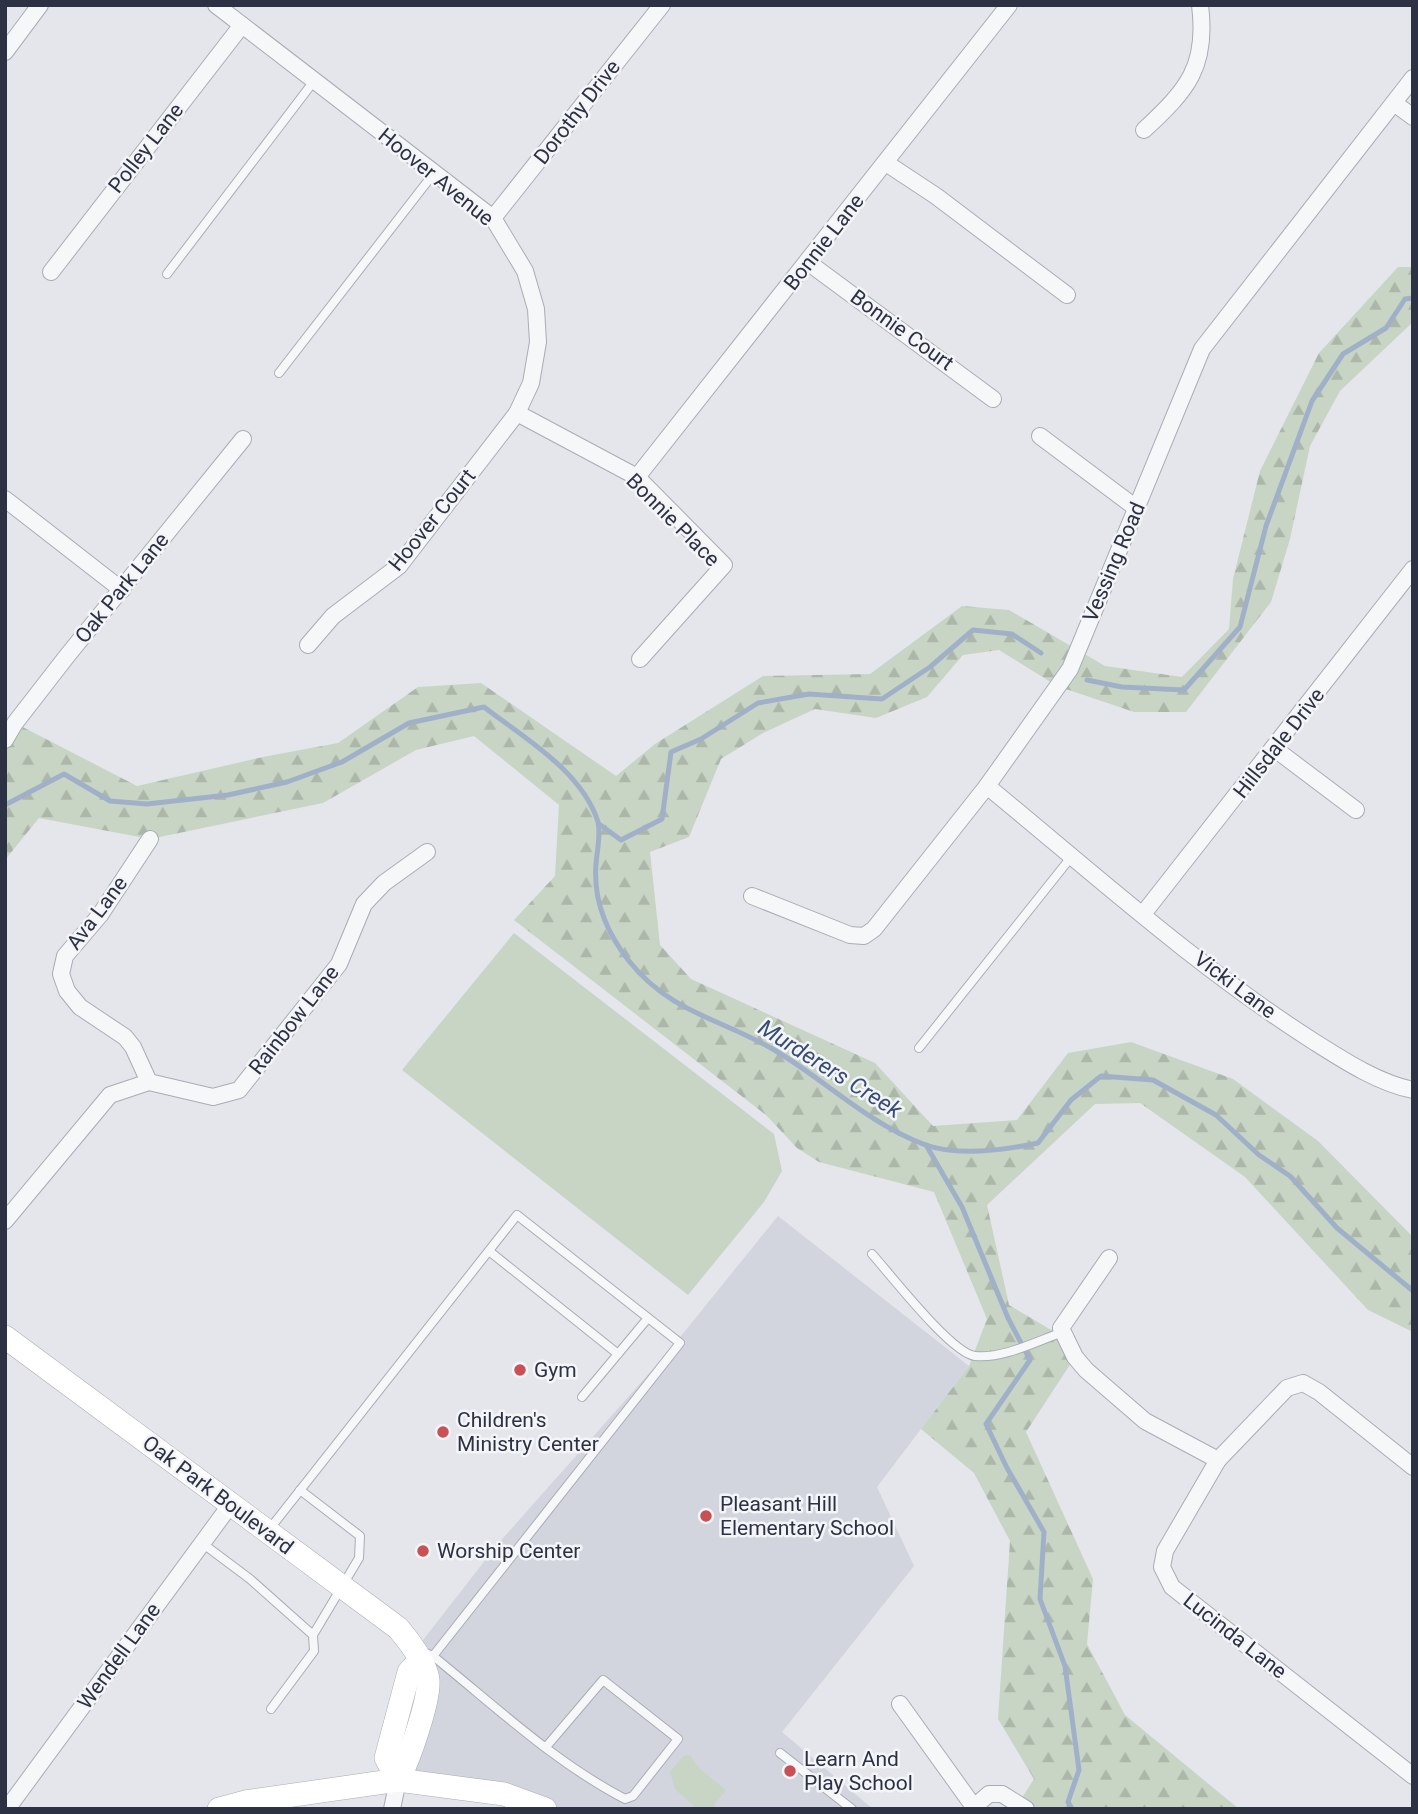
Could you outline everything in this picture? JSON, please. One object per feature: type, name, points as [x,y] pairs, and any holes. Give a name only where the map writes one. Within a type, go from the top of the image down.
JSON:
[{"type":"street","points":[[5,52],[40,5]]},
{"type":"street","name":"Hoover Avenue","points":[[216,5],[493,218],[525,271],[536,309],[538,342],[531,383],[517,414]]},
{"type":"street","name":"Dorothy Drive","points":[[493,218],[662,5]]},
{"type":"street","name":"Bonnie Lane","points":[[637,477],[809,263],[1009,5]]},
{"type":"street","points":[[1144,130],[1180,97],[1198,65],[1203,30],[1200,5]]},
{"type":"street","name":"Polley Lane","points":[[51,272],[242,25]]},
{"type":"street","name":"Vessing Road","points":[[752,896],[850,935],[864,936],[874,929],[987,786],[1070,669],[1202,349],[1413,78]]},
{"type":"street","points":[[1394,103],[1413,117]]},
{"type":"street","points":[[886,163],[936,196],[1067,295]]},
{"type":"street","name":"Bonnie Court","points":[[809,263],[993,400]]},
{"type":"street","name":"Bonnie Place","points":[[517,414],[637,477],[724,565],[640,659]]},
{"type":"street","name":"Hoover Court","points":[[308,646],[333,616],[399,566],[517,414]]},
{"type":"street","points":[[1040,436],[1136,508]]},
{"type":"street","name":"Oak Park Lane","points":[[5,740],[15,723],[243,439]]},
{"type":"street","points":[[5,499],[122,590]]},
{"type":"street","name":"Hillsdale Drive","points":[[1143,914],[1407,590],[1413,569]]},
{"type":"street","points":[[1275,749],[1356,810]]},
{"type":"street","name":"Vicki Lane","points":[[987,786],[1143,914],[1271,1014],[1340,1058],[1399,1087],[1413,1090]]},
{"type":"street","name":"Ava Lane","points":[[149,1082],[133,1047],[125,1037],[80,1007],[66,991],[61,974],[65,956],[100,915],[150,839]]},
{"type":"street","name":"Rainbow Lane","points":[[149,1082],[213,1097],[239,1090],[339,964],[363,904],[384,883],[427,852]]},
{"type":"street","points":[[5,1222],[110,1095],[149,1082]]},
{"type":"street","points":[[1109,1258],[1061,1328],[1075,1357],[1086,1370],[1145,1421],[1218,1460]]},
{"type":"street","name":"Oak Park Boulevard","points":[[5,1337],[398,1628],[423,1655]]},
{"type":"street","name":"Lucinda Lane","points":[[1413,1467],[1319,1392],[1303,1383],[1287,1388],[1218,1460],[1165,1551],[1162,1567],[1172,1587],[1413,1776]]},
{"type":"street","name":"Wendell Lane","points":[[7,1809],[231,1504]]},
{"type":"street","points":[[392,1809],[398,1780],[386,1758],[409,1672],[423,1655]]},
{"type":"street","points":[[900,1704],[973,1808],[989,1794],[1002,1794],[1026,1809]]},
{"type":"street","points":[[219,1809],[245,1802],[398,1780],[504,1794],[545,1809]]},
{"type":"lane","points":[[167,274],[314,81]]},
{"type":"lane","points":[[279,373],[434,173]]},
{"type":"lane","points":[[919,1048],[1072,856]]},
{"type":"lane","points":[[267,1532],[517,1215],[680,1343],[423,1655],[587,1779],[625,1799],[633,1796],[678,1739],[603,1680],[546,1747]]},
{"type":"lane","points":[[489,1251],[618,1354]]},
{"type":"lane","points":[[872,1254],[952,1344],[971,1356],[986,1356],[1014,1349],[1063,1332]]},
{"type":"lane","points":[[582,1397],[648,1318]]},
{"type":"lane","points":[[271,1709],[314,1651],[313,1635],[359,1558],[360,1536],[300,1490]]},
{"type":"lane","points":[[202,1543],[250,1579],[313,1635]]},
{"type":"lane","points":[[780,1753],[852,1809]]},
{"type":"shaded area","name":"Pleasant Hill Elementary School","points":[[778,1216],[969,1366],[877,1487],[914,1566],[782,1732],[873,1809],[545,1809],[398,1780],[428,1680],[416,1649],[497,1545],[668,1352]]},
{"type":"green space","points":[[1398,267],[1413,267],[1413,322],[1340,391],[1310,446],[1290,539],[1271,602],[1186,712],[1134,712],[1057,686],[999,650],[963,655],[927,697],[876,718],[815,709],[763,733],[721,759],[689,837],[650,852],[660,945],[691,979],[875,1063],[933,1126],[1017,1120],[1068,1053],[1131,1042],[1233,1079],[1318,1141],[1413,1237],[1413,1332],[1368,1310],[1245,1177],[1140,1103],[1095,1104],[987,1205],[1009,1305],[1053,1331],[1075,1357],[1026,1432],[1093,1579],[1087,1644],[1125,1715],[1239,1809],[1026,1809],[1018,1804],[1034,1779],[998,1719],[1010,1541],[974,1473],[921,1429],[969,1366],[987,1319],[934,1192],[819,1162],[797,1148],[766,1115],[514,920],[555,876],[559,805],[474,736],[416,750],[323,803],[150,839],[39,818],[5,860],[5,740],[15,723],[137,786],[338,743],[418,687],[481,683],[616,776],[655,744],[763,676],[870,674],[962,606],[1009,610],[1105,666],[1182,677],[1229,629],[1233,579],[1260,471],[1319,353]]},
{"type":"green space","points":[[514,933],[774,1134],[782,1171],[764,1202],[688,1295],[402,1070]]},
{"type":"green space","points":[[690,1755],[699,1768],[726,1790],[714,1805],[716,1809],[697,1809],[675,1789],[670,1772],[683,1756]]},
{"type":"waterway","points":[[1087,680],[1122,687],[1184,690],[1240,627],[1266,526],[1312,401],[1343,354],[1386,328],[1405,299],[1413,298]]},
{"type":"waterway","points":[[599,824],[621,840],[662,819],[671,752],[701,739],[758,703],[809,694],[882,699],[930,667],[973,630],[1012,634],[1041,653]]},
{"type":"waterway","name":"Murderers Creek","points":[[5,805],[64,774],[110,801],[147,804],[228,795],[287,782],[342,762],[409,723],[484,707],[550,757],[579,787],[590,804],[599,827],[596,877],[603,916],[629,961],[662,993],[698,1014],[776,1051],[884,1125],[936,1148],[996,1150],[1038,1143],[1071,1100],[1101,1076],[1153,1080],[1216,1115],[1259,1155],[1290,1176],[1337,1228],[1413,1291]]},
{"type":"waterway","points":[[926,1145],[962,1207],[1008,1318],[1030,1360],[986,1424],[1007,1468],[1044,1532],[1040,1599],[1065,1666],[1079,1770],[1068,1802],[1071,1807]]},
{"type":"place","name":"Gym","points":[[520,1370]]},
{"type":"place","name":"Children's Ministry Center","points":[[443,1432]]},
{"type":"place","name":"Pleasant Hill Elementary School","points":[[706,1516]]},
{"type":"place","name":"Worship Center","points":[[423,1551]]},
{"type":"place","name":"Learn And Play School","points":[[790,1771]]}]
